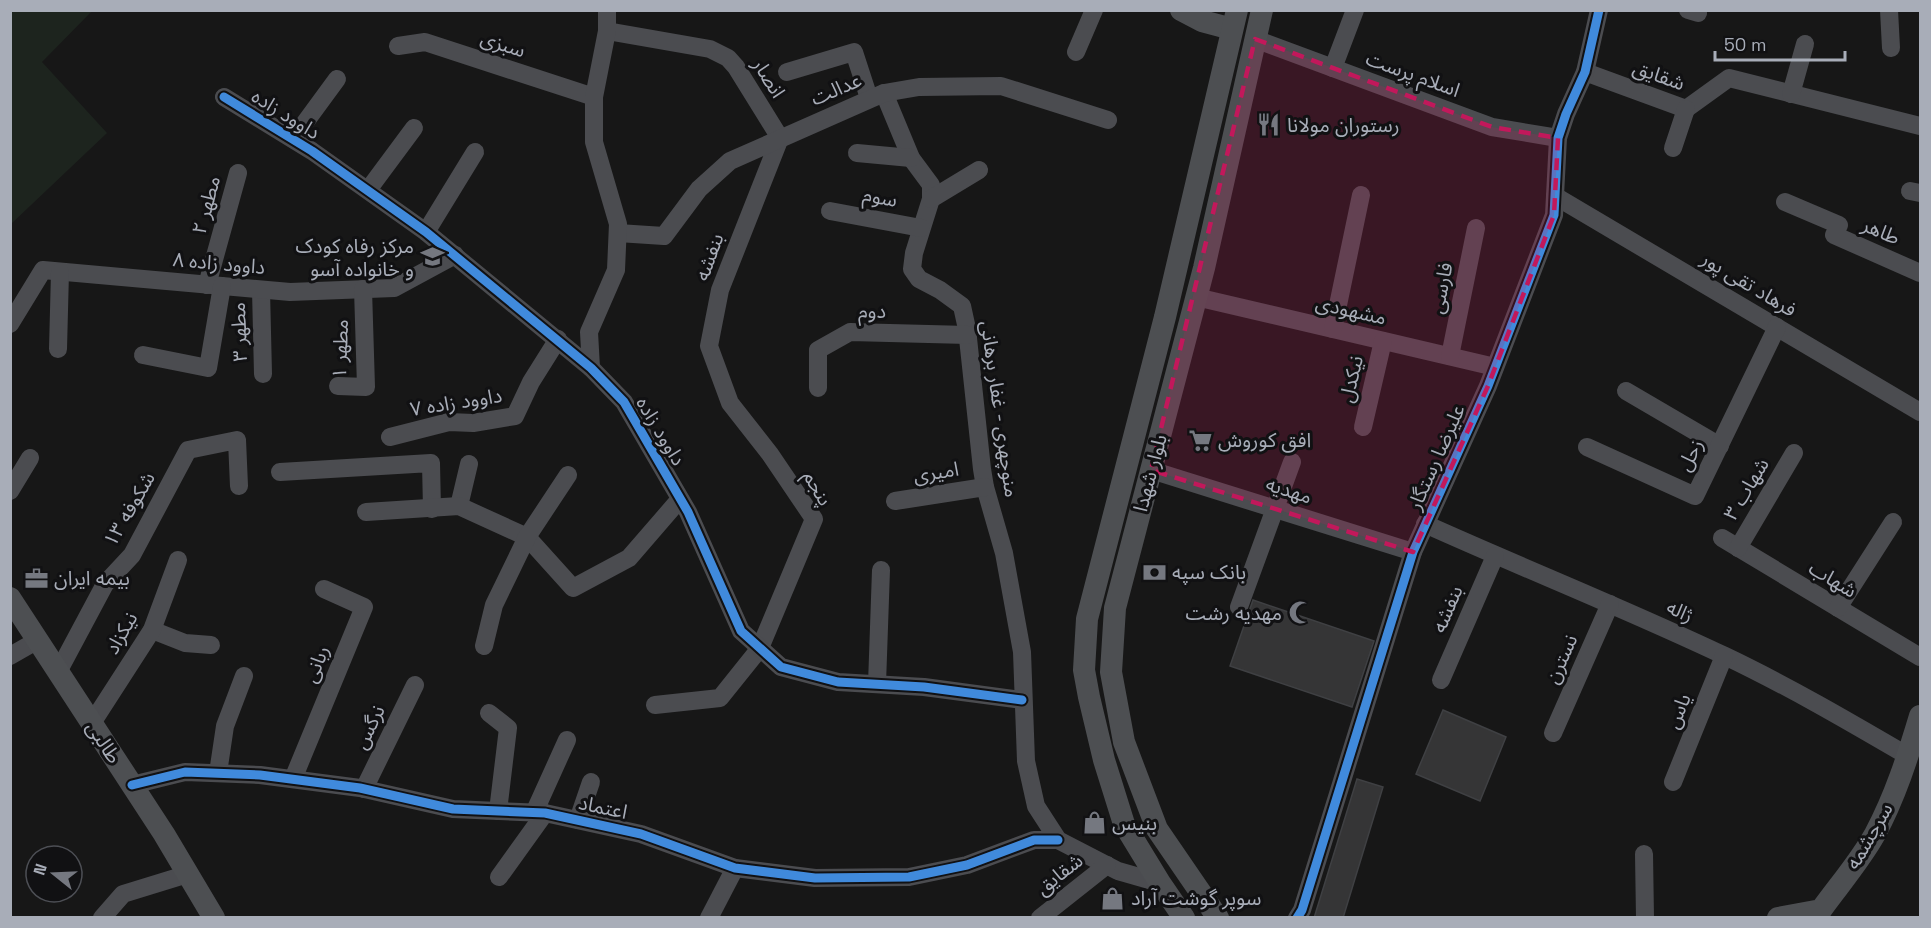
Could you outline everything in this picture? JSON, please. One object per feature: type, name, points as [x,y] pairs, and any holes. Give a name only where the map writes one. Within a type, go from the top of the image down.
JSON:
[{"type":"main road","points":[[1181,10],[1202,21],[1235,20]]},
{"type":"main road","name":"بلوار شهدا","points":[[1218,918],[1157,829],[1124,742],[1111,672],[1114,608],[1196,297],[1262,10]]},
{"type":"main road","name":"بلوار شهدا","points":[[1184,918],[1124,824],[1104,760],[1084,670],[1087,619],[1165,317],[1235,20]]},
{"type":"main road","points":[[1127,464],[1151,470]]},
{"type":"main road","name":"طالبی","points":[[10,598],[188,874],[210,916]]},
{"type":"main road","name":"سرچشمه","points":[[1778,918],[1819,914],[1867,848],[1908,756],[1920,716]]},
{"type":"street","points":[[591,368],[589,332],[616,270],[618,233],[618,224],[594,142],[594,97],[607,31],[607,10]]},
{"type":"street","points":[[1076,52],[1094,10]]},
{"type":"street","points":[[1333,68],[1355,10]]},
{"type":"street","name":"علیرضا رستگار","points":[[1297,918],[1302,910],[1413,552],[1495,367],[1554,214],[1558,138],[1585,72],[1599,10]]},
{"type":"street","points":[[1889,10],[1891,48]]},
{"type":"street","name":"انصار","points":[[607,31],[710,49],[728,58],[736,67],[780,138]]},
{"type":"street","name":"اسلام پرست","points":[[1256,39],[1492,127],[1558,138]]},
{"type":"street","name":"سبزی","points":[[398,46],[425,42],[594,97]]},
{"type":"street","points":[[1791,94],[1805,44]]},
{"type":"street","points":[[788,72],[854,52],[911,158],[931,185],[931,199]]},
{"type":"street","name":"شقایق","points":[[1585,72],[1686,109],[1729,78],[1920,126]]},
{"type":"street","points":[[293,139],[337,79]]},
{"type":"street","name":"عدالت","points":[[618,233],[664,236],[699,189],[730,161],[877,96],[919,87],[1001,86],[1108,120]]},
{"type":"street","name":"داوود زاده","points":[[224,97],[293,139],[426,232],[591,368],[624,402],[688,512],[741,631],[781,667],[838,682],[924,687],[1022,700]]},
{"type":"street","points":[[1673,148],[1686,109]]},
{"type":"street","points":[[368,190],[414,128]]},
{"type":"street","name":"بنفشه","points":[[727,395],[710,346],[720,290],[780,138]]},
{"type":"street","points":[[426,232],[475,152]]},
{"type":"street","points":[[857,153],[911,158]]},
{"type":"street","points":[[931,199],[979,170]]},
{"type":"street","name":"مطهر ۲","points":[[143,355],[208,368],[215,285],[238,173]]},
{"type":"street","points":[[1333,329],[1361,195]]},
{"type":"street","name":"فرهاد تقی پور","points":[[1555,196],[1920,412]]},
{"type":"street","name":"منوچهری - غفار برهانی","points":[[931,199],[914,253],[912,269],[919,279],[963,306],[985,487],[1004,553],[1022,652],[1026,761],[1036,806],[1058,840]]},
{"type":"street","name":"طاهر","points":[[1785,202],[1839,225],[1834,235],[1920,273]]},
{"type":"street","name":"سوم","points":[[830,211],[921,228]]},
{"type":"street","name":"فارسی","points":[[1450,356],[1476,228]]},
{"type":"street","name":"داوود زاده ۸","points":[[52,271],[290,292],[394,288],[455,255]]},
{"type":"street","points":[[10,324],[52,271]]},
{"type":"street","points":[[52,271],[58,349]]},
{"type":"street","name":"مطهر ۱","points":[[338,386],[366,387],[363,289]]},
{"type":"street","name":"مطهر ۳","points":[[261,290],[263,374]]},
{"type":"street","name":"مشهودی","points":[[1196,297],[1495,367]]},
{"type":"street","name":"زحل","points":[[1587,447],[1695,496],[1777,327]]},
{"type":"street","name":"دوم","points":[[818,388],[818,350],[850,332],[968,335]]},
{"type":"street","name":"داوود زاده ۷","points":[[390,437],[449,422],[473,423],[515,416],[531,382],[558,339]]},
{"type":"street","name":"نیکدل","points":[[1362,427],[1383,341]]},
{"type":"street","points":[[1626,391],[1720,446]]},
{"type":"street","name":"پنجم","points":[[727,395],[730,403],[770,454],[814,519],[760,648]]},
{"type":"street","name":"شکوفه ۱۳","points":[[58,672],[105,584],[132,555],[188,450],[237,440],[239,486]]},
{"type":"street","name":"شهاب ۳","points":[[1738,548],[1794,453]]},
{"type":"street","points":[[10,491],[30,458]]},
{"type":"street","points":[[1239,607],[1292,462]]},
{"type":"street","points":[[280,471],[430,463],[432,509]]},
{"type":"street","points":[[459,506],[469,464]]},
{"type":"street","name":"مهدیه","points":[[1151,470],[1413,552]]},
{"type":"street","points":[[484,646],[494,605],[527,537],[568,475]]},
{"type":"street","name":"امیری","points":[[895,501],[985,487]]},
{"type":"street","points":[[366,512],[459,506],[527,537],[573,588],[629,558],[680,499]]},
{"type":"street","points":[[1838,608],[1893,522]]},
{"type":"street","name":"ژاله","points":[[1425,524],[1724,656],[1802,694],[1908,756]]},
{"type":"street","name":"شهاب","points":[[1722,538],[1920,657]]},
{"type":"street","name":"بنفشه","points":[[1441,680],[1495,556]]},
{"type":"street","name":"نیکزاد","points":[[92,723],[152,630],[178,560]]},
{"type":"street","points":[[877,684],[881,570]]},
{"type":"street","name":"ربانی","points":[[293,779],[364,607],[324,589]]},
{"type":"street","name":"نسترن","points":[[1553,733],[1610,604]]},
{"type":"street","points":[[152,630],[184,643],[211,645]]},
{"type":"street","points":[[10,656],[38,640]]},
{"type":"street","points":[[655,705],[720,698],[760,648]]},
{"type":"street","name":"یاس","points":[[1673,782],[1724,656]]},
{"type":"street","points":[[218,773],[225,726],[244,676]]},
{"type":"street","name":"نرگس","points":[[364,789],[415,685]]},
{"type":"street","points":[[489,713],[508,728],[498,811]]},
{"type":"street","points":[[499,877],[540,813],[567,740]]},
{"type":"street","name":"اعتماد","points":[[132,785],[185,772],[260,775],[293,779],[364,789],[453,809],[540,813],[578,820],[641,834],[735,868],[815,879],[909,877],[967,865],[1034,840],[1058,840]]},
{"type":"street","points":[[578,820],[591,782]]},
{"type":"street","points":[[1058,840],[1119,871],[1160,883]]},
{"type":"street","points":[[1644,854],[1644,918]]},
{"type":"street","name":"شقایق","points":[[1040,918],[1107,865]]},
{"type":"street","points":[[709,918],[735,868]]},
{"type":"street","points":[[102,918],[123,894],[188,874]]},
{"type":"highlighted area","points":[[1255,39],[1492,127],[1558,138],[1554,215],[1488,386],[1413,552],[1151,470]]},
{"type":"shaded area","points":[[11,10],[92,11],[42,62],[107,133],[11,224]]},
{"type":"building","points":[[1253,600],[1374,641],[1352,707],[1230,666]]},
{"type":"building","points":[[1443,710],[1506,737],[1480,801],[1416,774]]},
{"type":"building","points":[[1357,779],[1383,787],[1343,918],[1314,918]]},
{"type":"cycle path","points":[[1297,918],[1302,910],[1413,552],[1488,386],[1554,215],[1558,138],[1585,72],[1599,10]]},
{"type":"cycle path","points":[[224,97],[312,151],[426,232],[591,368],[624,402],[688,512],[741,631],[781,667],[838,682],[924,687],[1022,700]]},
{"type":"cycle path","points":[[132,785],[185,772],[260,775],[360,788],[453,809],[545,813],[641,834],[735,868],[815,878],[909,877],[967,865],[1034,840],[1058,840]]},
{"type":"place","name":"رستوران مولانا","points":[[1269,125]]},
{"type":"place","name":"مرکز رفاه کودک و خانواده آسو","points":[[432,257]]},
{"type":"place","name":"افق کوروش","points":[[1200,440]]},
{"type":"place","name":"بانک سپه","points":[[1154,572]]},
{"type":"place","name":"بیمه ایران","points":[[36,578]]},
{"type":"place","name":"مهدیه رشت","points":[[1300,613]]},
{"type":"place","name":"بنیس","points":[[1094,823]]},
{"type":"place","name":"سوپر گوشت آراد","points":[[1113,898]]}]
